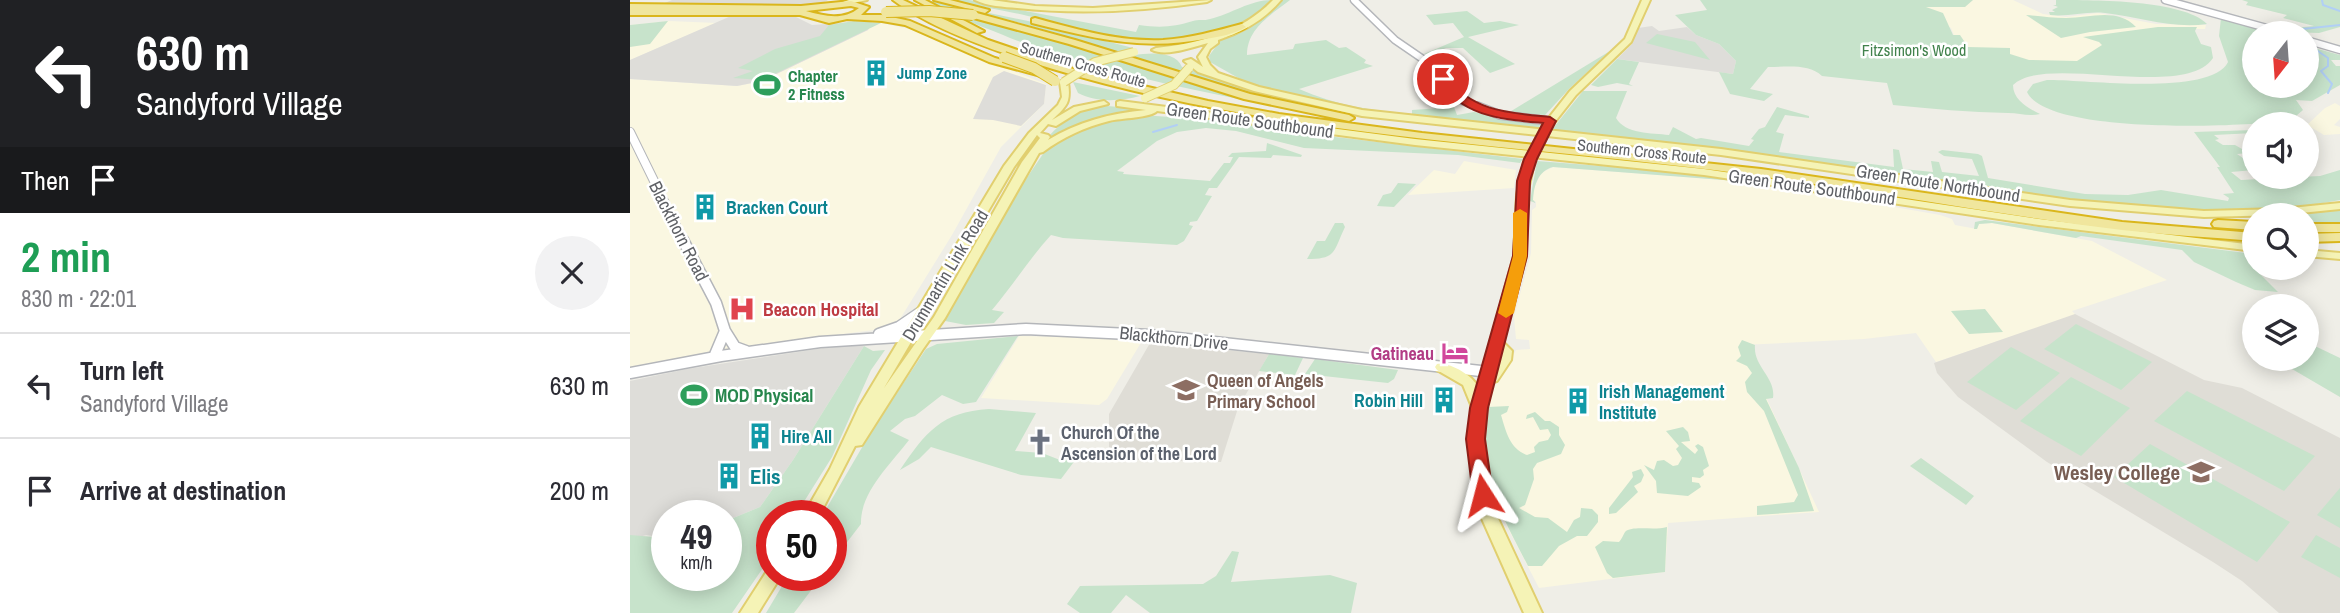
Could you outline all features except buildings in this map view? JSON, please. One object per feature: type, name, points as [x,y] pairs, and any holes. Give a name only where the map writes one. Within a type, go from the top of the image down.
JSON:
[{"type":"highway","points":[[890,0],[950,35],[1034,68],[1062,85]]},
{"type":"highway","name":"Southern Cross Route","points":[[897,0],[941,24],[985,43],[1082,75],[1171,97],[1263,115],[1386,132],[1664,160],[2127,226],[2242,236]]},
{"type":"highway","name":"Southern Cross Route","points":[[919,0],[999,39],[1076,64],[1147,83],[1334,119],[1847,175],[2094,213],[2242,225]]},
{"type":"highway","points":[[938,0],[1117,41],[1156,44],[1192,41],[1245,25]]},
{"type":"highway","points":[[849,17],[865,3]]},
{"type":"highway","points":[[630,9],[792,9],[865,3],[886,12],[973,15],[1034,30],[1279,105],[1348,118],[1491,136]]},
{"type":"highway","points":[[815,17],[817,11],[827,7]]},
{"type":"highway","points":[[630,9],[805,13],[829,20],[849,17],[882,18],[907,23],[973,53],[1030,71],[1271,118],[1386,132]]},
{"type":"highway","points":[[1077,32],[1152,50]]},
{"type":"highway","points":[[2319,228],[2340,228]]},
{"type":"highway","points":[[2319,238],[2340,237]]},
{"type":"main road","points":[[979,0],[1026,7],[1087,8],[1152,6],[1207,0]]},
{"type":"main road","points":[[1203,42],[1189,52],[1188,63],[1174,85],[1145,98],[1120,104],[1080,101],[1062,85],[1095,62],[1133,52],[1203,42],[1245,25],[1277,0]]},
{"type":"main road","points":[[1533,613],[1487,512],[1476,439],[1479,407],[1488,379],[1504,360],[1506,351],[1498,344],[1520,256],[1521,195],[1529,162],[1549,123],[1573,93],[1628,40],[1646,0]]},
{"type":"main road","name":"Green Route Northbound","points":[[1245,25],[1213,43],[1202,57],[1212,71],[1247,86]]},
{"type":"main road","name":"Green Route Northbound","points":[[1152,50],[1178,54],[1200,70],[1247,86],[1316,104],[1395,118],[1721,152],[2099,207],[2228,214],[2340,206]]},
{"type":"main road","name":"Drummartin Link Road","points":[[918,335],[926,307],[1009,166],[1032,135],[1062,106],[1066,97],[1062,85]]},
{"type":"main road","name":"Drummartin Link Road","points":[[918,335],[935,315],[1021,164],[1042,135],[1070,112],[1104,104]]},
{"type":"main road","name":"Green Route Southbound","points":[[1120,104],[1415,142],[1704,172],[2074,227],[2242,247]]},
{"type":"main road","points":[[1027,162],[1060,136],[1116,116],[1153,112],[1216,117]]},
{"type":"main road","name":"Drummartin Link Road","points":[[820,500],[918,335],[970,267],[1027,162],[1045,137],[1042,135]]},
{"type":"main road","points":[[2319,254],[2340,256]]},
{"type":"main road","points":[[1442,367],[1469,382],[1479,407]]},
{"type":"main road","points":[[749,613],[763,591]]},
{"type":"street","points":[[1354,0],[1395,40],[1430,64],[1460,100],[1492,114],[1549,123]]},
{"type":"street","points":[[2165,0],[2242,21]]},
{"type":"street","points":[[2319,44],[2340,50]]},
{"type":"street","name":"Blackthorn Road","points":[[630,132],[716,303],[726,331],[735,347],[750,352]]},
{"type":"street","name":"Blackthorn Drive","points":[[858,339],[900,327],[926,307]]},
{"type":"street","name":"Blackthorn Drive","points":[[630,373],[714,357],[858,339],[1026,329],[1106,331],[1442,367],[1488,379]]},
{"type":"street","points":[[714,357],[726,331]]},
{"type":"shaded area","points":[[672,0],[828,0],[818,6],[806,7],[660,5]]},
{"type":"shaded area","points":[[2013,0],[2043,14],[2066,17],[2098,13],[2156,24],[2206,25],[2205,29],[2162,29],[2112,41],[2084,67],[1961,52],[1951,28],[1913,4]]},
{"type":"shaded area","points":[[731,16],[794,16],[812,25],[872,21],[868,30],[762,81],[737,86],[630,79],[630,60]]},
{"type":"shaded area","points":[[669,21],[717,23],[630,60],[630,25]]},
{"type":"shaded area","points":[[872,21],[914,30],[1046,84],[1044,104],[1001,147],[952,235],[900,319],[881,329],[708,352],[630,368],[630,79],[737,86],[762,81],[868,30]]},
{"type":"shaded area","points":[[1652,26],[1659,31],[1687,27],[1696,35],[1719,44],[1736,61],[1733,74],[1617,59],[1632,44],[1638,28]]},
{"type":"shaded area","points":[[1004,71],[1046,85],[1044,104],[1021,126],[973,119],[993,77]]},
{"type":"shaded area","points":[[2335,103],[2340,106],[2340,119],[2334,125],[2340,127],[2340,134],[2324,135],[2319,132],[2319,114]]},
{"type":"shaded area","points":[[1464,161],[1516,170],[1514,188],[1408,195],[1434,170],[1455,174]]},
{"type":"shaded area","points":[[1553,167],[1753,182],[1940,215],[1952,219],[1955,225],[1977,229],[1979,224],[1992,223],[2092,241],[2167,280],[2072,311],[2075,314],[2073,316],[1936,362],[1916,333],[1864,339],[1742,345],[1819,512],[1668,523],[1665,572],[1539,588],[1498,509],[1486,476],[1483,428],[1490,395],[1516,350],[1530,349],[1529,340],[1516,339],[1514,317],[1531,253],[1532,210],[1536,207],[1533,200],[1534,188],[1541,173]]},
{"type":"shaded area","name":"Wesley College","points":[[2075,314],[2204,380],[2242,388],[2340,438],[2340,613],[2279,613],[2242,581],[2213,562],[2047,462],[1958,397],[1937,373],[1934,363]]},
{"type":"shaded area","points":[[1019,336],[1142,341],[1107,399],[1099,405],[981,398]]},
{"type":"shaded area","name":"Queen of Angels Primary School","points":[[1150,343],[1269,354],[1238,408],[1221,462],[1109,459],[1109,414]]},
{"type":"shaded area","points":[[843,345],[864,346],[793,460],[765,500],[756,500],[756,509],[742,514],[742,500],[651,500],[651,536],[630,540],[630,381],[687,369]]},
{"type":"green space","points":[[926,0],[1028,21],[1137,49],[1133,50],[1134,55],[1168,55],[1182,67],[1276,96],[1351,114],[1223,86],[1013,21],[958,11]]},
{"type":"green space","points":[[949,0],[969,0],[1018,8],[1010,8],[1136,32],[1139,25],[1167,26],[1208,20],[1256,2],[1272,0],[1260,13],[1233,26],[1206,35],[1155,40],[1105,34]]},
{"type":"green space","points":[[1282,0],[1290,0],[1256,30],[1251,37],[1247,55],[1293,49],[1295,44],[1326,40],[1339,48],[1346,47],[1366,60],[1364,63],[1373,66],[1299,89],[1340,103],[1369,109],[1412,114],[1412,110],[1454,107],[1457,115],[1474,112],[1540,125],[1538,129],[1358,109],[1249,84],[1210,62],[1209,56],[1217,45],[1213,44],[1249,26]]},
{"type":"green space","name":"Fitzsimon's Wood","points":[[1700,0],[1973,0],[1965,7],[1926,7],[1943,13],[1953,35],[1960,35],[1968,47],[2010,48],[2010,54],[2029,60],[2077,61],[2102,45],[2083,37],[2158,27],[2197,27],[2195,31],[2201,44],[2211,47],[2213,58],[2197,70],[2174,76],[2054,73],[2030,76],[2013,85],[2022,103],[2040,114],[2036,115],[1893,105],[1887,83],[1822,76],[1810,69],[1796,67],[1768,67],[1750,89],[1773,94],[1764,101],[1730,94],[1719,72],[1733,74],[1736,61],[1719,44],[1696,35],[1675,15],[1707,10]]},
{"type":"green space","points":[[2056,0],[2115,1],[2159,6],[2196,16],[2207,24],[2168,24],[2098,13],[2050,15],[2049,12],[2055,12],[2052,10],[2058,7],[2053,5],[2056,5]]},
{"type":"green space","points":[[2242,0],[2340,0],[2340,27],[2319,33],[2319,21],[2283,18],[2287,15],[2246,5],[2248,2]]},
{"type":"green space","points":[[1467,11],[1484,23],[1500,21],[1519,25],[1468,37],[1515,64],[1490,73],[1463,48],[1446,48],[1432,54],[1424,54],[1464,37],[1453,23],[1434,25],[1426,15]]},
{"type":"green space","points":[[955,15],[1007,23],[1257,100],[1254,102],[1192,89],[1100,67],[1040,49]]},
{"type":"green space","points":[[2026,15],[2066,18],[2112,15],[2129,21],[2136,27],[2061,38]]},
{"type":"green space","points":[[2221,18],[2242,24],[2242,98],[2317,98],[2312,101],[2296,100],[2303,110],[2301,112],[2242,112],[2242,124],[2189,126],[2106,122],[2069,116],[2042,106],[2027,92],[2033,84],[2047,80],[2144,84],[2197,79],[2217,73],[2228,62],[2219,36]]},
{"type":"green space","points":[[668,21],[650,44],[630,47],[630,25]]},
{"type":"green space","points":[[854,21],[881,23],[762,80],[733,78],[753,71],[738,68],[775,49],[820,36],[829,25]]},
{"type":"green space","points":[[1657,34],[1695,42],[1710,60],[1646,43]]},
{"type":"green space","points":[[2319,49],[2340,55],[2340,60],[2331,60],[2336,66],[2340,66],[2340,85],[2319,97]]},
{"type":"green space","points":[[1610,51],[1545,115],[1508,113]]},
{"type":"green space","points":[[1617,59],[1639,62],[1629,84],[1633,86],[1617,83],[1598,87],[1591,85]]},
{"type":"green space","points":[[1073,82],[1140,96],[1101,100],[1078,93]]},
{"type":"green space","points":[[1583,91],[1627,91],[1616,118],[1626,127],[1640,132],[1669,135],[1673,127],[1696,139],[1749,146],[1754,140],[1751,139],[1759,129],[1765,127],[1777,107],[1809,116],[1785,115],[1776,132],[1784,134],[1779,152],[1894,167],[1893,149],[1899,150],[1903,169],[1933,172],[1931,161],[1939,162],[1942,172],[1979,176],[1972,159],[1944,156],[1938,152],[1942,150],[1982,156],[1988,178],[2085,194],[2128,195],[2161,190],[2228,201],[2229,198],[2223,194],[2234,193],[2217,167],[2220,167],[2194,132],[2242,130],[2242,134],[2214,135],[2219,139],[2215,140],[2223,145],[2235,145],[2242,149],[2242,154],[2237,154],[2242,157],[2242,171],[2231,172],[2242,180],[2242,189],[2319,189],[2319,176],[2340,170],[2340,200],[2319,204],[2242,203],[2242,211],[2111,206],[1550,132]]},
{"type":"green space","points":[[1107,106],[1169,111],[1105,118],[1040,146],[1077,113]]},
{"type":"green space","points":[[1142,115],[1240,122],[1293,132],[1523,159],[1520,163],[1458,155],[1304,148],[1236,131],[1206,128],[1177,132],[1157,141],[1117,171],[1124,172],[1123,174],[1210,181],[1224,163],[1230,163],[1233,157],[1228,157],[1232,153],[1266,151],[1267,143],[1302,155],[1239,157],[1217,188],[1209,188],[1205,195],[1212,196],[1197,221],[1190,222],[1189,225],[1193,226],[1184,241],[1177,245],[1051,235],[992,310],[1004,312],[994,323],[966,325],[945,321],[950,307],[1003,213],[1045,151],[1079,130],[1115,119]]},
{"type":"green space","points":[[1537,161],[1653,170],[1749,182],[1553,167],[1538,179],[1533,200],[1536,203],[1530,201]]},
{"type":"green space","points":[[1398,183],[1416,184],[1394,207],[1377,206],[1383,195],[1391,193]]},
{"type":"green space","points":[[2340,209],[2340,224],[2319,223],[2319,211]]},
{"type":"green space","points":[[1985,220],[2242,252],[2242,280],[2266,280],[2278,292],[2255,290],[2236,282],[2194,262],[2182,250],[2081,236],[2076,238],[1992,223],[1979,224],[1977,229],[1974,229],[1975,222]]},
{"type":"green space","points":[[1335,223],[1343,223],[1345,227],[1333,252],[1324,258],[1307,259],[1317,241],[1325,241]]},
{"type":"green space","points":[[1985,309],[2003,332],[1969,334],[1951,311]]},
{"type":"green space","points":[[2076,324],[2152,362],[2121,390],[2044,349]]},
{"type":"green space","points":[[1018,336],[976,402],[963,404],[942,395],[890,431],[909,440],[871,490],[862,512],[861,524],[847,542],[847,500],[831,500],[871,432],[926,349],[937,344]]},
{"type":"green space","points":[[1742,340],[1755,345],[1757,360],[1773,391],[1773,398],[1766,399],[1799,468],[1814,511],[1757,515],[1757,506],[1794,502],[1798,495],[1764,411],[1747,392],[1745,382],[1752,373],[1747,366],[1736,361],[1741,356],[1738,347]]},
{"type":"green space","points":[[864,346],[873,351],[885,350],[871,370],[832,457],[805,500],[765,500]]},
{"type":"green space","points":[[2011,347],[2060,373],[2016,410],[1967,382]]},
{"type":"green space","points":[[2319,348],[2340,358],[2340,397],[2296,371],[2319,371]]},
{"type":"green space","points":[[1269,354],[1303,358],[1295,375],[1259,371]]},
{"type":"green space","points":[[1315,359],[1398,370],[1394,379],[1388,383],[1305,374]]},
{"type":"green space","points":[[2071,377],[2130,408],[2081,456],[2020,421]]},
{"type":"green space","points":[[2187,391],[2315,456],[2284,491],[2154,421]]},
{"type":"green space","points":[[1509,406],[1507,412],[1501,415],[1516,449],[1527,455],[1535,452],[1534,447],[1539,442],[1548,440],[1551,435],[1548,429],[1540,430],[1533,417],[1526,419],[1527,415],[1535,412],[1545,421],[1559,427],[1559,435],[1565,445],[1561,454],[1537,463],[1533,469],[1534,479],[1525,505],[1519,508],[1535,517],[1548,518],[1567,532],[1574,520],[1580,517],[1581,508],[1592,509],[1598,515],[1598,522],[1587,536],[1577,536],[1559,546],[1542,566],[1528,566],[1499,508],[1487,470],[1484,450],[1488,407]]},
{"type":"green space","points":[[989,409],[1036,413],[1015,451],[1042,453],[1060,460],[1076,459],[1061,479],[1021,475],[931,447],[919,459],[900,470],[936,426],[958,414]]},
{"type":"green space","points":[[1683,427],[1688,432],[1690,441],[1681,442],[1695,454],[1698,450],[1695,446],[1698,444],[1703,447],[1709,466],[1703,470],[1704,475],[1700,478],[1692,477],[1692,482],[1699,483],[1701,487],[1688,496],[1657,493],[1656,481],[1644,465],[1654,470],[1657,461],[1664,460],[1673,466],[1678,465],[1682,458],[1676,449],[1679,446],[1666,431]]},
{"type":"green space","points":[[2150,444],[2290,522],[2257,562],[2114,477]]},
{"type":"green space","points":[[1921,458],[1974,496],[1966,505],[1910,466]]},
{"type":"green space","points":[[1641,469],[1644,475],[1641,482],[1634,486],[1638,492],[1616,513],[1609,514],[1609,508],[1633,477],[1632,472]]},
{"type":"green space","points":[[2340,488],[2340,528],[2317,515]]},
{"type":"green space","points":[[756,509],[756,578],[732,613],[630,613],[630,535],[651,537],[651,591],[742,591],[742,514]]},
{"type":"green space","points":[[1667,527],[1665,572],[1613,578],[1607,573],[1595,547],[1603,541],[1619,542],[1628,530]]},
{"type":"green space","points":[[2316,535],[2340,548],[2340,578],[2301,557]]},
{"type":"green space","points":[[1232,551],[1239,552],[1231,582],[1330,575],[1357,583],[1351,613],[1150,613],[1126,595],[1111,613],[1080,613],[1067,604],[1080,586],[1203,584],[1216,576]]},
{"type":"green space","points":[[779,591],[811,591],[794,613],[766,613]]},
{"type":"waterway","points":[[2322,0],[2323,5],[2340,11]]},
{"type":"waterway","points":[[2319,27],[2340,25]]},
{"type":"waterway","points":[[2319,52],[2328,58],[2328,66],[2321,71],[2332,84],[2328,93]]},
{"type":"waterway","points":[[1153,132],[1177,125]]},
{"type":"slow traffic","points":[[1506,313],[1520,256],[1520,213]]},
{"type":"place","name":"Jump Zone","points":[[876,73]]},
{"type":"place","name":"Chapter 2 Fitness","points":[[767,85]]},
{"type":"place","name":"Bracken Court","points":[[705,207]]},
{"type":"place","name":"Beacon Hospital","points":[[742,309]]},
{"type":"place","name":"Gatineau","points":[[1455,353]]},
{"type":"place","name":"Queen of Angels Primary School","points":[[1186,390]]},
{"type":"place","name":"MOD Physical","points":[[694,395]]},
{"type":"place","name":"Robin Hill","points":[[1444,400]]},
{"type":"place","name":"Irish Management Institute","points":[[1578,401]]},
{"type":"place","name":"Hire All","points":[[760,436]]},
{"type":"place","name":"Church Of the Ascension of the Lord","points":[[1040,442]]},
{"type":"place","name":"Wesley College","points":[[2201,472]]},
{"type":"place","name":"Elis","points":[[729,476]]},
{"type":"route","points":[[1443,79],[1453,94],[1477,109],[1492,114],[1550,121],[1527,167],[1521,204],[1520,256],[1476,420],[1483,495]]}]
